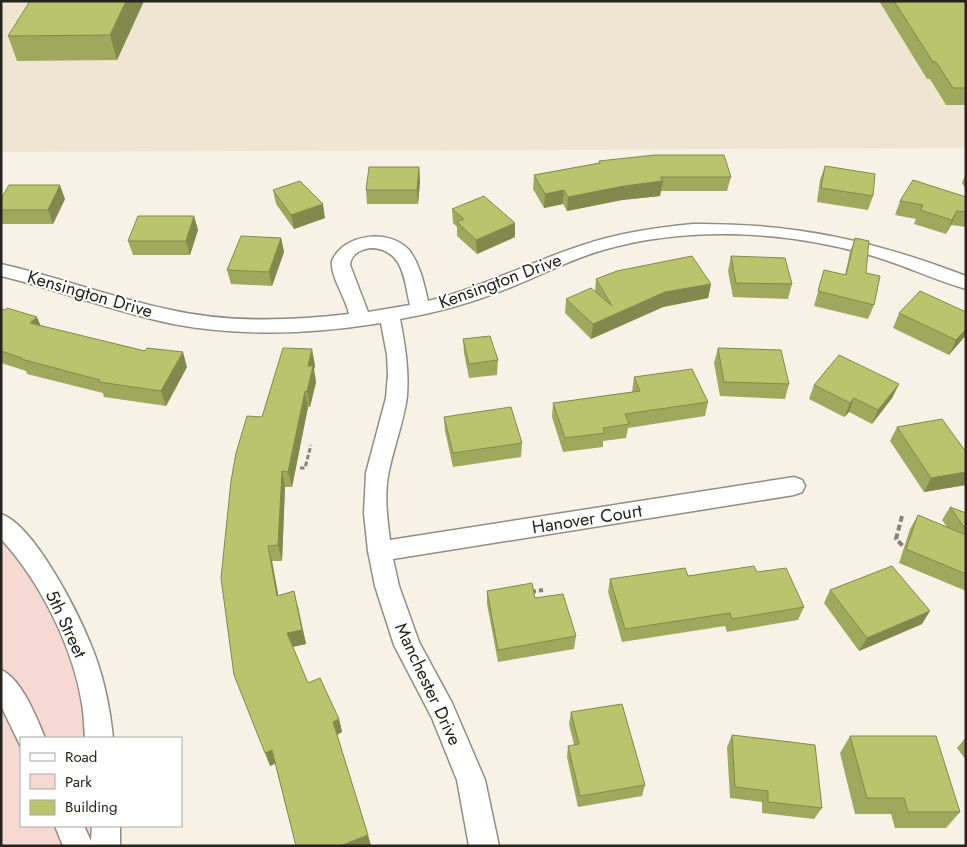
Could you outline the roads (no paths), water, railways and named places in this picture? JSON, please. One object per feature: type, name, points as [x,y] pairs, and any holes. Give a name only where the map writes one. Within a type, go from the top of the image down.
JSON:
[{"type":"street","name":"Kensington Drive","points":[[1,270],[151,313],[218,323],[302,325],[360,319],[421,309],[481,292],[597,246],[647,234],[691,230],[768,231],[807,235],[878,251],[966,282]]},
{"type":"street","points":[[360,319],[354,298],[341,269],[340,261],[352,248],[360,244],[370,243],[395,248],[405,257],[421,309]]},
{"type":"street","name":"Manchester Drive","points":[[389,315],[397,355],[398,374],[396,398],[377,473],[375,519],[380,551],[387,586],[407,645],[443,712],[471,780],[484,846]]},
{"type":"street","name":"Hanover Court","points":[[380,551],[794,486]]},
{"type":"street","name":"5th Street","points":[[1,523],[28,552],[54,594],[79,646],[95,702],[100,737]]},
{"type":"street","points":[[1,682],[18,707],[31,737]]},
{"type":"street","points":[[69,827],[78,846]]},
{"type":"street","points":[[105,846],[106,827]]}]
